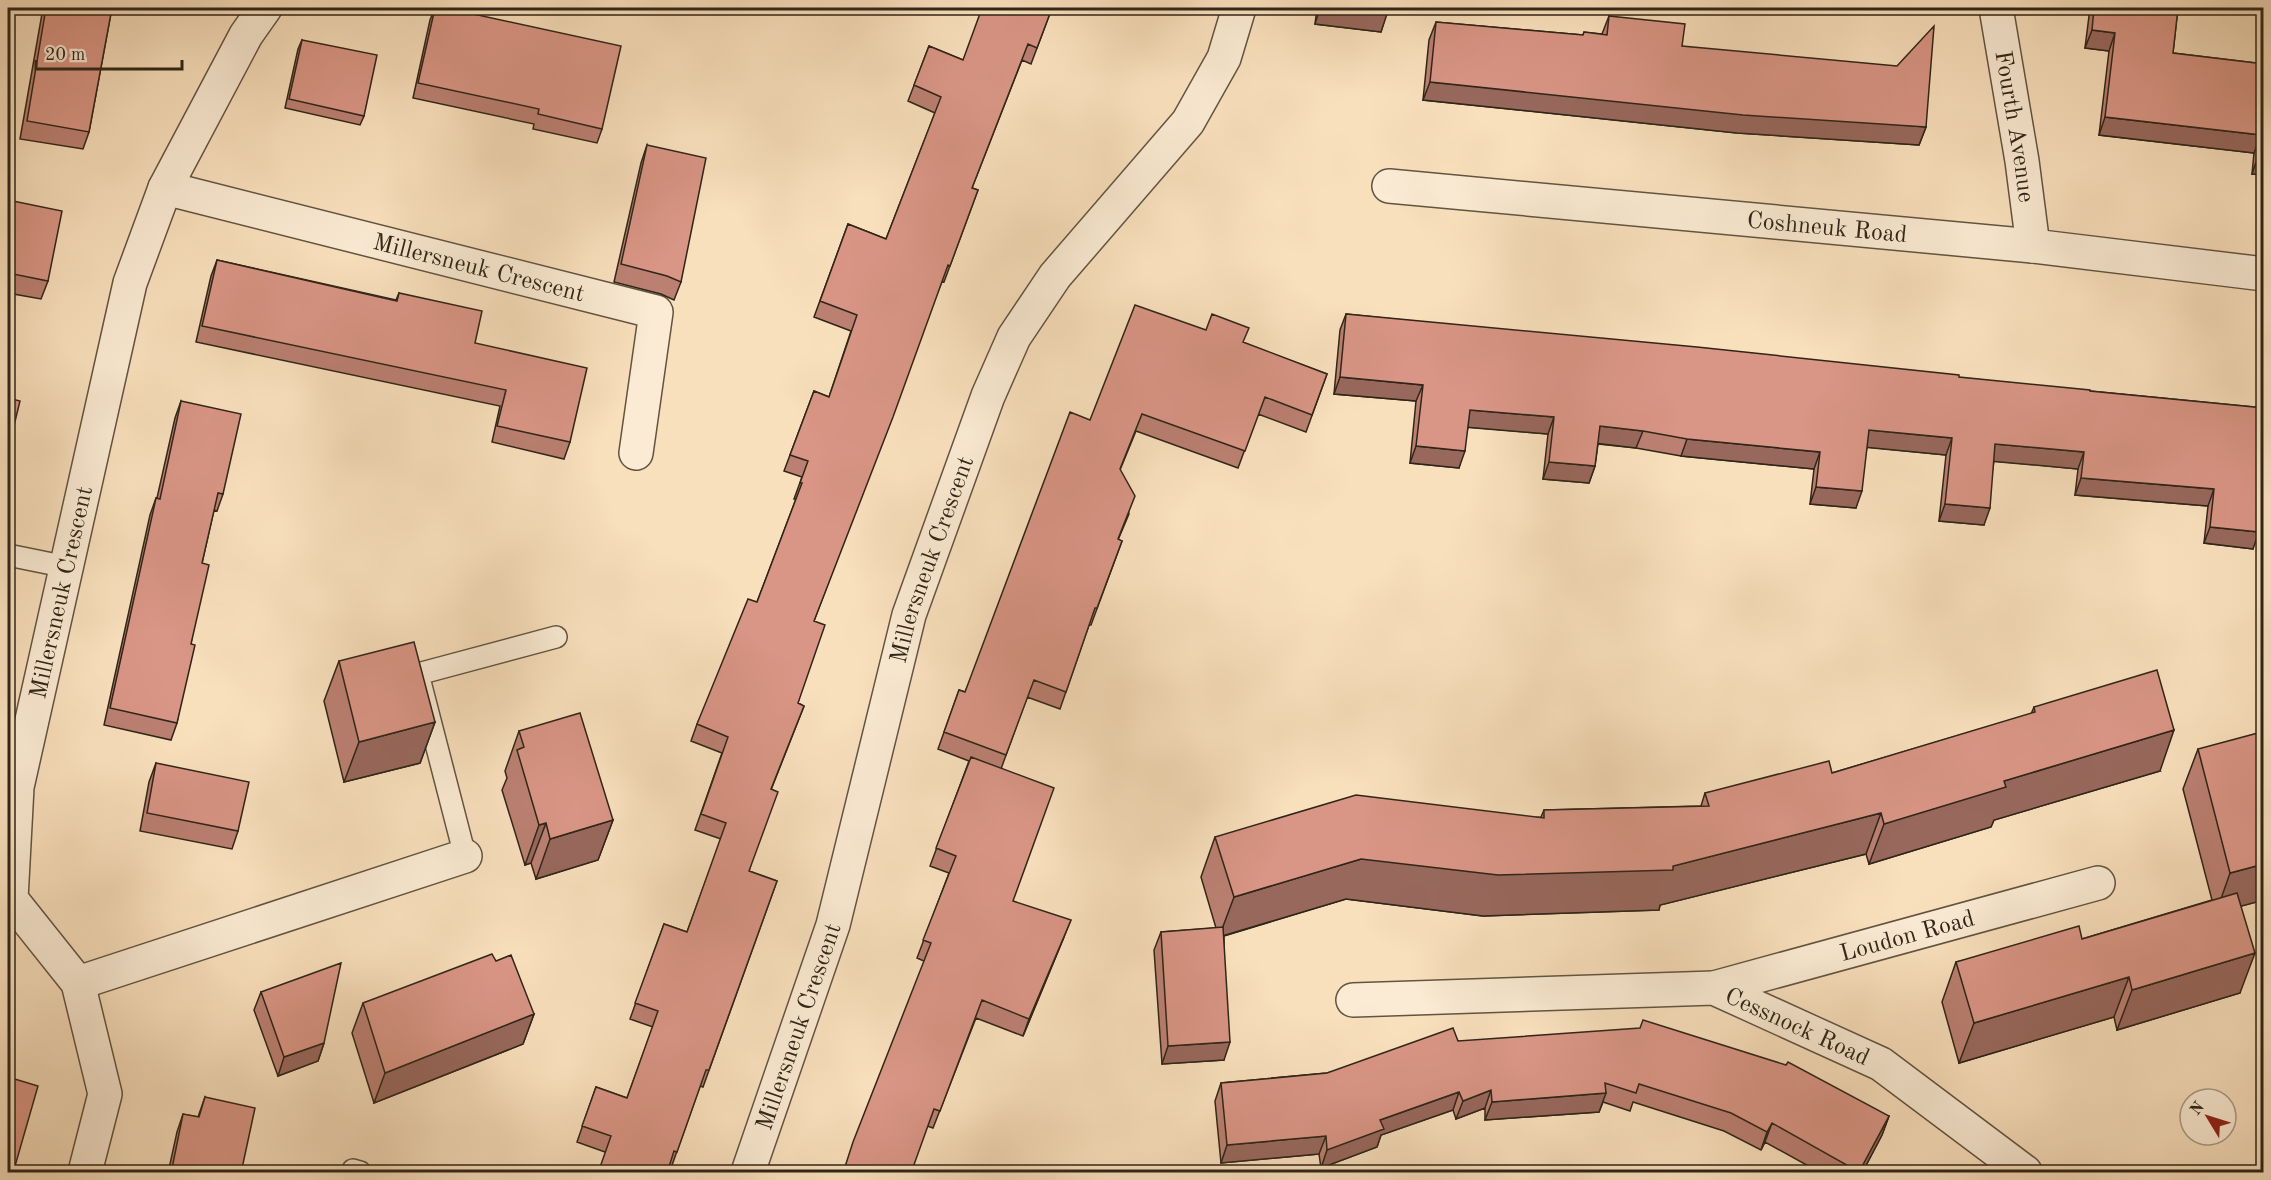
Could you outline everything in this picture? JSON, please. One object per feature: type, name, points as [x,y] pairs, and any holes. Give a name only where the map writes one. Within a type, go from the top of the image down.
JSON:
[{"type":"street","name":"Millersneuk Crescent","points":[[85,1173],[105,1094],[78,983],[11,899],[17,787],[130,282],[165,188],[246,35],[265,8]]},
{"type":"street","name":"Millersneuk Crescent","points":[[748,1173],[833,925],[909,615],[988,396],[1014,337],[1055,276],[1188,122],[1224,58],[1239,8]]},
{"type":"street","name":"Fourth Avenue","points":[[1996,8],[2022,161],[2032,246]]},
{"type":"street","name":"Coshneuk Road","points":[[1389,186],[2032,246],[2264,274]]},
{"type":"street","name":"Millersneuk Crescent","points":[[165,188],[656,312],[636,453]]},
{"type":"street","points":[[78,983],[465,856]]},
{"type":"street","name":"Loudon Road","points":[[1714,988],[2098,883]]},
{"type":"street","name":"Cessnock Road","points":[[1353,1000],[1714,988],[1881,1064],[2025,1173]]},
{"type":"lane","points":[[8,555],[67,567]]},
{"type":"lane","points":[[465,856],[418,674],[556,637]]},
{"type":"building","points":[[46,8],[112,8],[89,132],[27,121]]},
{"type":"building","points":[[435,8],[446,8],[621,46],[602,129],[538,114],[539,109],[418,83]]},
{"type":"building","points":[[982,8],[1052,8],[1037,48],[1028,44],[972,188],[978,190],[814,621],[825,625],[798,703],[804,706],[771,789],[778,792],[749,871],[777,881],[709,1070],[706,1070],[677,1152],[674,1151],[667,1173],[598,1173],[611,1136],[582,1126],[596,1087],[627,1098],[658,1011],[635,1003],[664,924],[687,932],[726,823],[701,814],[728,737],[697,724],[748,599],[757,602],[802,483],[800,483],[808,461],[790,455],[814,391],[829,397],[857,315],[820,301],[848,224],[886,239],[941,97],[914,85],[929,46],[963,60]]},
{"type":"building","points":[[1336,8],[1388,8],[1387,14]]},
{"type":"building","points":[[2094,8],[2178,8],[2173,53],[2264,64],[2264,157],[2258,156],[2261,135],[2105,117],[2115,33],[2092,30]]},
{"type":"building","points":[[1609,16],[1685,24],[1682,46],[1897,66],[1934,26],[1926,127],[1743,115],[1430,82],[1436,22],[1583,35],[1584,32],[1607,35]]},
{"type":"building","points":[[302,40],[377,55],[364,116],[289,99]]},
{"type":"building","points":[[647,145],[706,158],[681,282],[621,264]]},
{"type":"building","points":[[8,200],[62,211],[48,281],[8,273]]},
{"type":"building","points":[[217,260],[397,301],[399,293],[482,311],[475,343],[587,368],[570,442],[497,426],[506,390],[202,326]]},
{"type":"building","points":[[1135,305],[1206,330],[1212,314],[1249,328],[1243,342],[1327,374],[1312,415],[1265,397],[1245,451],[1142,414],[1120,469],[1135,496],[1118,539],[1122,541],[1097,608],[1095,608],[1066,692],[1034,680],[1006,755],[944,732],[959,690],[965,692],[1070,412],[1090,420]]},
{"type":"building","points":[[1346,314],[1697,347],[1959,375],[1959,377],[2264,408],[2264,490],[2259,532],[2210,527],[2214,489],[2081,478],[2084,452],[1995,444],[1990,508],[1945,504],[1952,438],[1869,430],[1862,491],[1816,487],[1820,452],[1687,439],[1600,426],[1595,466],[1549,462],[1554,417],[1470,410],[1465,451],[1416,446],[1423,385],[1340,377]]},
{"type":"building","points":[[8,398],[20,401],[8,450]]},
{"type":"building","points":[[181,401],[241,414],[223,494],[218,493],[202,563],[209,565],[191,644],[195,645],[177,723],[110,708],[156,498],[160,499]]},
{"type":"building","points":[[414,642],[435,722],[359,742],[339,661]]},
{"type":"building","points":[[2157,670],[2174,730],[2004,781],[2006,787],[1884,824],[1881,813],[1673,866],[1673,870],[1498,875],[1361,859],[1234,897],[1215,837],[1356,795],[1544,818],[1544,810],[1709,806],[1705,793],[1829,761],[1832,773],[2035,712],[2034,707]]},
{"type":"building","points":[[580,713],[613,820],[550,839],[546,823],[539,825],[517,750],[524,747],[519,731]]},
{"type":"building","points":[[2258,733],[2264,752],[2264,864],[2230,873],[2198,749]]},
{"type":"building","points":[[971,757],[1054,788],[1013,901],[1071,920],[1029,1019],[982,1000],[940,1111],[934,1109],[911,1173],[843,1173],[931,943],[923,940],[956,856],[936,848]]},
{"type":"building","points":[[156,763],[249,782],[238,831],[147,813]]},
{"type":"building","points":[[2237,893],[2255,953],[2132,990],[2129,977],[1974,1023],[1956,962],[2079,926],[2082,939]]},
{"type":"building","points":[[1223,927],[1230,1042],[1168,1046],[1161,932]]},
{"type":"building","points":[[492,954],[496,961],[511,955],[534,1014],[385,1073],[363,1003]]},
{"type":"building","points":[[341,963],[324,1043],[284,1057],[261,992]]},
{"type":"building","points":[[1643,1020],[1786,1065],[1788,1062],[1889,1116],[1859,1172],[1772,1123],[1767,1132],[1731,1113],[1639,1084],[1636,1093],[1605,1083],[1606,1093],[1492,1102],[1491,1090],[1463,1101],[1459,1092],[1380,1120],[1384,1129],[1327,1150],[1326,1136],[1227,1145],[1221,1083],[1327,1073],[1453,1028],[1458,1041],[1640,1028]]},
{"type":"building","points":[[8,1077],[38,1086],[13,1173],[8,1173]]},
{"type":"building","points":[[205,1097],[255,1108],[241,1173],[171,1173],[183,1114],[199,1117]]}]
